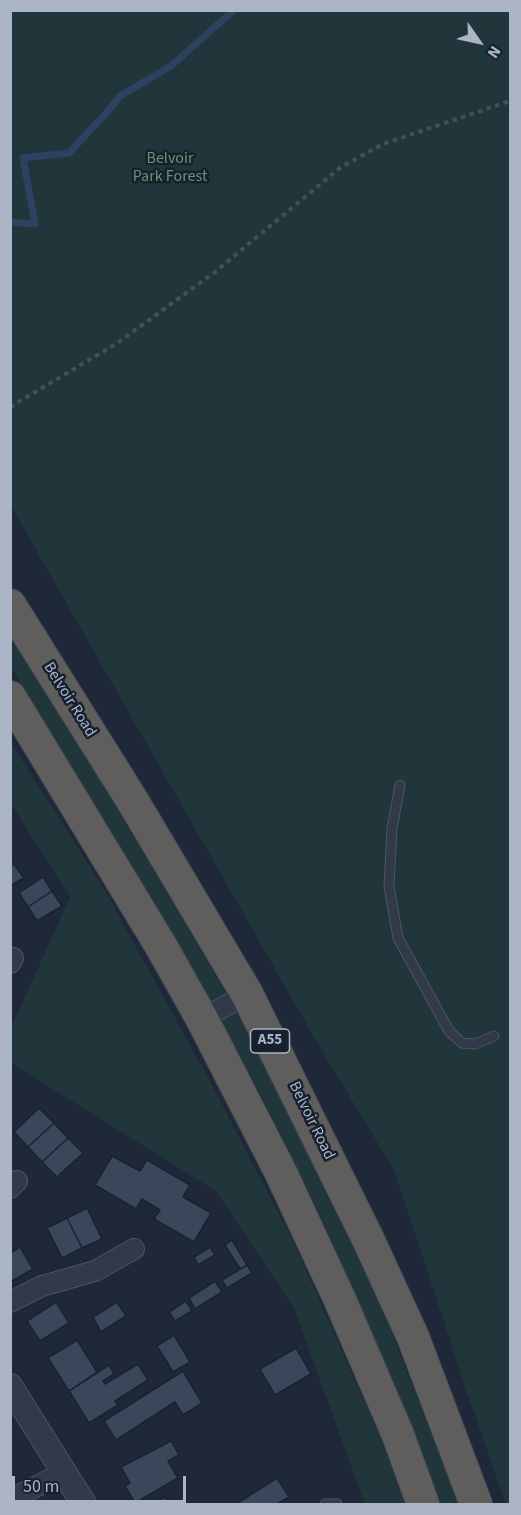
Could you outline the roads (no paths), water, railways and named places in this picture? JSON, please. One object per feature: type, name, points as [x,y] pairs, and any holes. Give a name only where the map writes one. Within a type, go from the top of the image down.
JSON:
[{"type":"highway","name":"Belvoir Road","points":[[10,605],[132,801],[247,994],[368,1239],[413,1337],[476,1504]]},
{"type":"highway","points":[[10,698],[102,846],[202,1019],[282,1173],[398,1435],[423,1504]]},
{"type":"street","points":[[10,957],[13,958],[10,963]]},
{"type":"street","points":[[202,1019],[247,994]]},
{"type":"street","points":[[10,1302],[42,1286],[95,1271],[134,1249]]},
{"type":"street","points":[[10,1386],[84,1504]]},
{"type":"street","points":[[10,1500],[64,1472]]},
{"type":"lane","points":[[400,785],[392,829],[388,886],[398,938],[449,1031],[462,1043],[475,1044],[494,1036]]},
{"type":"lane","points":[[325,1504],[337,1504]]},
{"type":"waterway","points":[[10,222],[35,224],[23,158],[69,153],[120,96],[171,66],[234,10]]},
{"type":"park label","name":"Belvoir Park Forest","points":[[170,168]]}]
